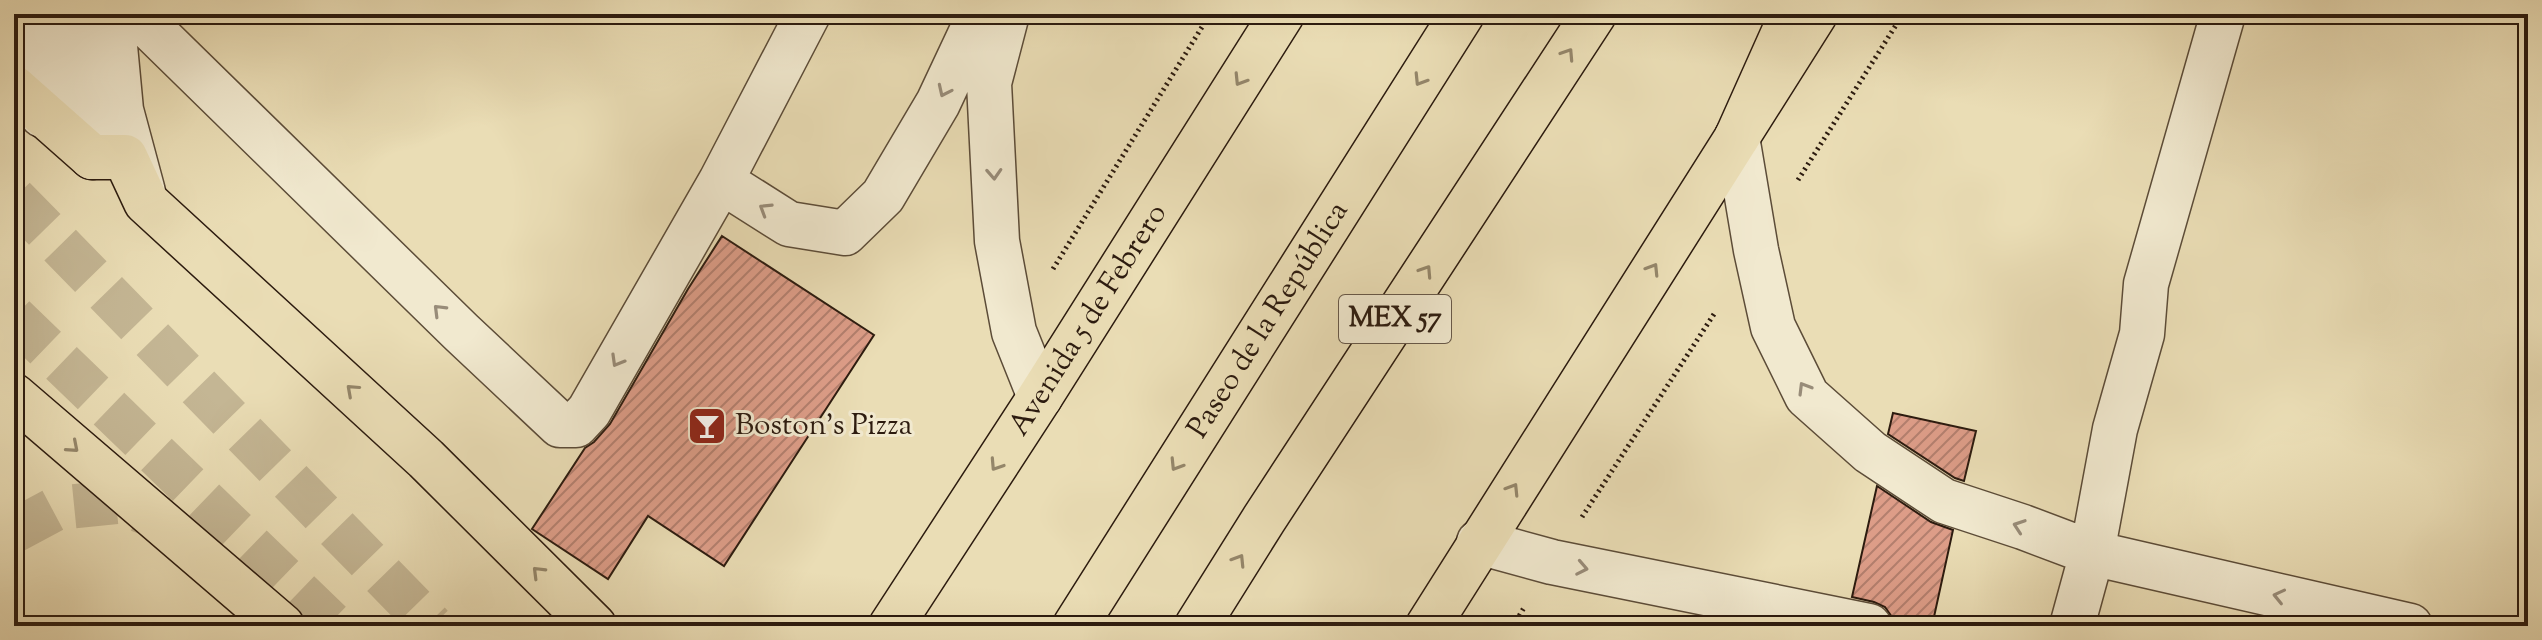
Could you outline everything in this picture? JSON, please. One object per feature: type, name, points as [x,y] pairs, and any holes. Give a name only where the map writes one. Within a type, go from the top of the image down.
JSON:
[{"type":"main road","name":"Avenida 5 de Febrero","points":[[891,626],[1282,14]]},
{"type":"main road","name":"Paseo de la República","points":[[1075,626],[1462,14]]},
{"type":"main road","name":"MEX 57","points":[[1197,626],[1594,14]]},
{"type":"main road","points":[[1737,137],[1792,14]]},
{"type":"main road","points":[[1428,626],[1815,14]]},
{"type":"main road","points":[[28,101],[92,157],[125,157],[146,202],[426,459],[594,626]]},
{"type":"main road","points":[[14,396],[282,626]]},
{"type":"lane","points":[[28,101],[39,14]]},
{"type":"lane","points":[[77,14],[80,81],[92,157]]},
{"type":"lane","points":[[112,14],[121,110],[146,202]]},
{"type":"lane","points":[[136,14],[560,425],[576,425],[589,411],[721,181],[808,14]]},
{"type":"lane","points":[[2072,626],[2092,553],[2115,429],[2142,334],[2146,284],[2223,14]]},
{"type":"lane","points":[[721,181],[789,224],[845,233],[883,196],[988,20]]},
{"type":"lane","points":[[988,20],[997,241],[1014,332],[1040,397]]},
{"type":"lane","points":[[1737,137],[1773,327],[1807,396],[1870,452],[1944,501],[2092,553],[2410,626]]},
{"type":"lane","points":[[1479,542],[1552,562],[1869,626]]},
{"type":"path","points":[[1513,626],[1756,250],[1903,14]]},
{"type":"building","name":"Boston's Pizza","points":[[722,236],[874,335],[724,566],[648,516],[608,579],[532,529],[585,448],[610,424]]},
{"type":"building","points":[[1893,413],[1976,431],[1964,481],[1888,434]]},
{"type":"building","points":[[1877,486],[1931,522],[1953,530],[1932,626],[1893,626],[1892,617],[1885,607],[1852,597]]},
{"type":"tunnel","points":[[14,198],[432,626]]},
{"type":"tunnel","points":[[14,317],[334,626]]},
{"type":"tunnel","points":[[14,531],[57,508],[116,502],[163,519]]},
{"type":"place","name":"Boston's Pizza","points":[[707,426]]}]
